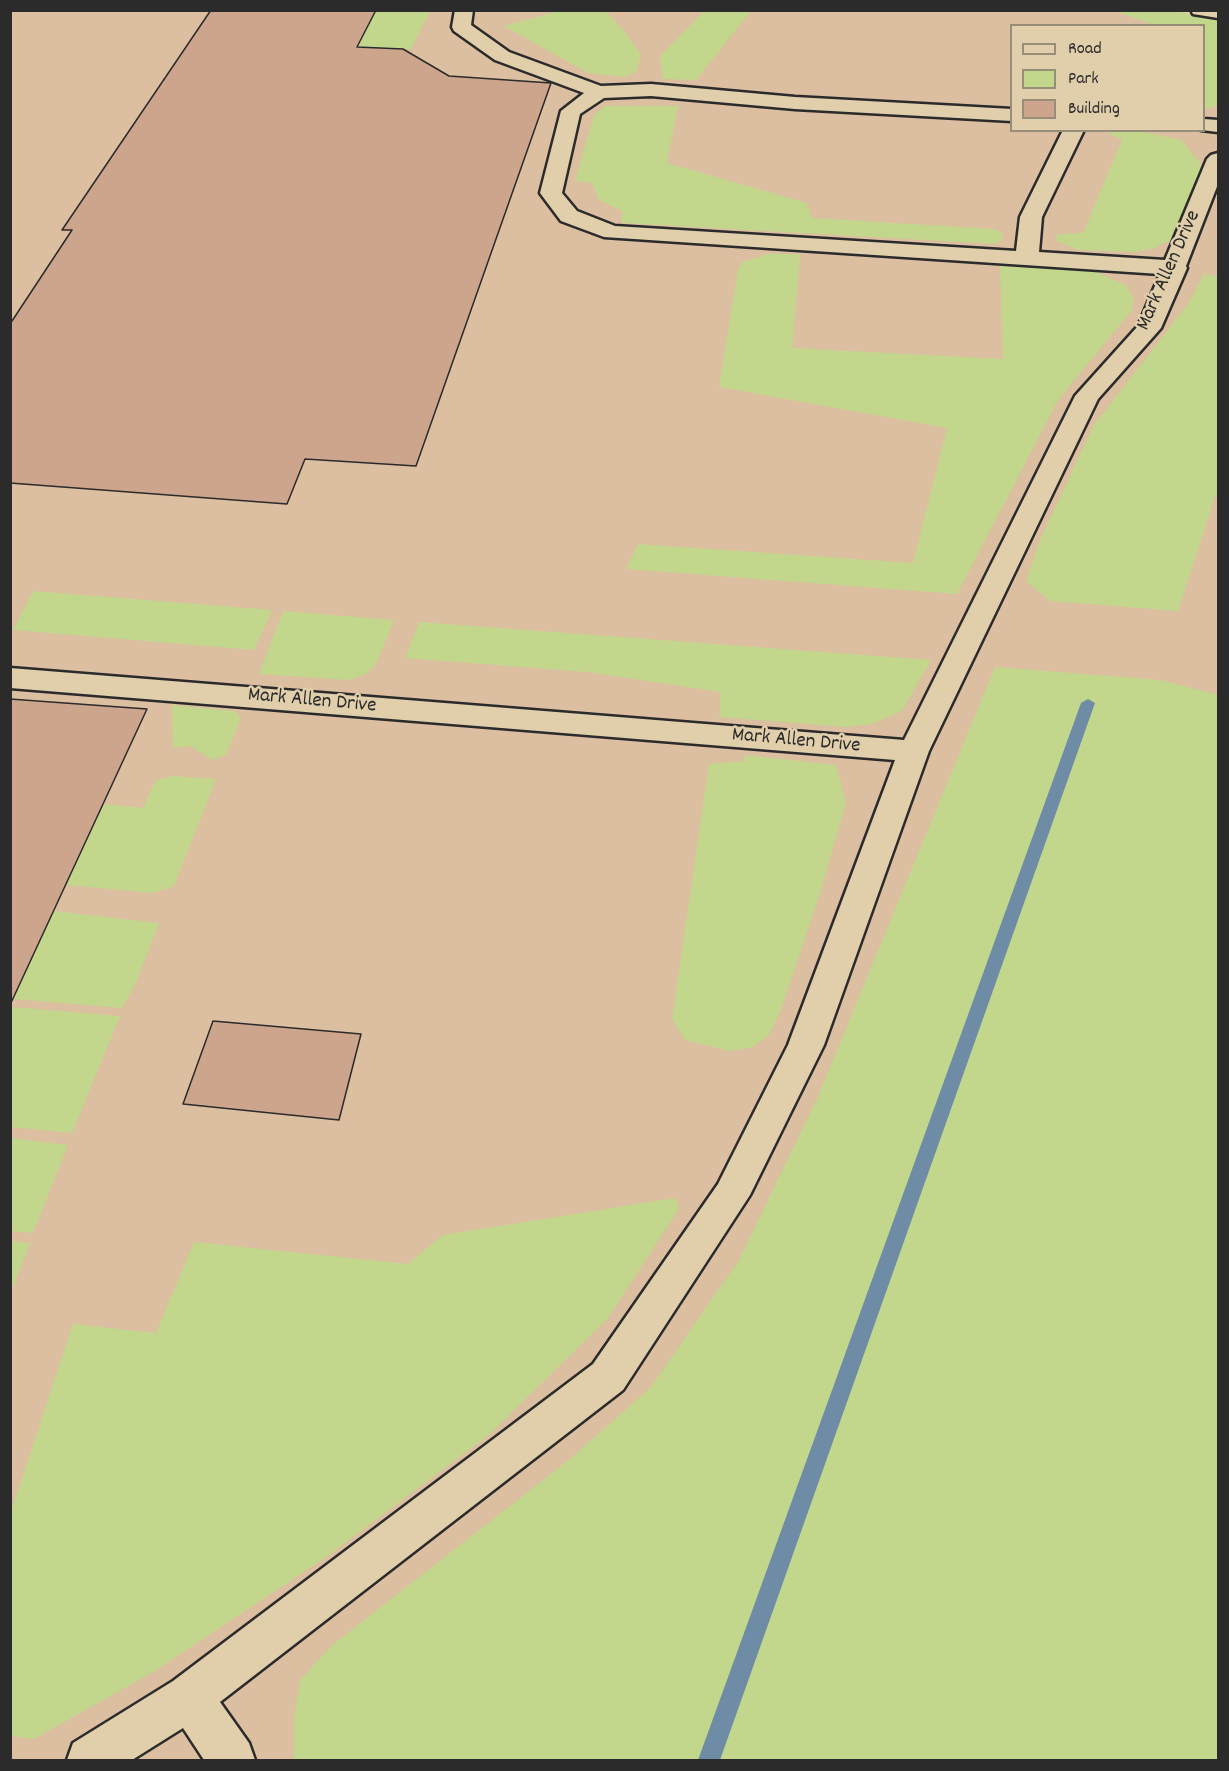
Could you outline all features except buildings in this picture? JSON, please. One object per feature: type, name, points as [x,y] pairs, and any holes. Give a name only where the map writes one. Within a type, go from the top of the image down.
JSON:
[{"type":"lane","points":[[464,10],[460,27],[502,56],[599,92],[651,90],[795,103],[1010,115]]},
{"type":"lane","points":[[1200,10],[1218,13]]},
{"type":"lane","points":[[599,92],[571,111],[551,193],[569,216],[612,232],[1176,268]]},
{"type":"lane","points":[[1027,257],[1031,217],[1073,132]]},
{"type":"lane","name":"Mark Allen Drive","points":[[10,678],[914,751],[1087,396],[1149,328],[1176,268],[1218,159]]},
{"type":"lane","points":[[90,1761],[189,1697],[608,1377],[731,1195],[806,1045],[914,751]]},
{"type":"lane","points":[[189,1697],[232,1761]]},
{"type":"shaded area","points":[[1141,10],[1218,22],[1218,1760],[11,1760],[11,11]]},
{"type":"green space","points":[[562,10],[606,11],[641,55],[636,72],[624,77],[588,73],[504,26]]},
{"type":"green space","points":[[376,11],[430,11],[411,49],[358,47]]},
{"type":"green space","points":[[704,11],[751,11],[696,80],[663,79],[660,56]]},
{"type":"green space","points":[[1115,11],[1172,11],[1218,18],[1218,105],[1205,110],[1205,24],[1151,24]]},
{"type":"green space","points":[[605,106],[678,106],[667,163],[807,203],[812,218],[994,229],[1003,233],[1002,239],[996,244],[622,223],[622,211],[599,200],[592,183],[575,181],[594,115]]},
{"type":"green space","points":[[1110,132],[1144,132],[1181,140],[1199,161],[1202,173],[1180,232],[1171,240],[1155,248],[1134,252],[1078,250],[1055,240],[1058,234],[1083,233],[1122,140]]},
{"type":"green space","points":[[768,254],[800,254],[792,348],[1003,359],[1000,266],[1096,272],[1126,285],[1133,297],[1132,310],[1058,400],[957,594],[626,569],[638,544],[913,563],[947,428],[719,387],[738,269],[742,262]]},
{"type":"green space","points":[[1204,274],[1218,277],[1218,487],[1178,611],[1050,601],[1026,581],[1040,540],[1094,425],[1188,304]]},
{"type":"green space","points":[[33,591],[272,610],[254,650],[13,630]]},
{"type":"green space","points":[[283,611],[394,620],[376,664],[366,674],[350,680],[259,674]]},
{"type":"green space","points":[[419,622],[931,660],[902,711],[872,724],[846,727],[719,717],[721,692],[587,672],[405,658]]},
{"type":"green space","points":[[995,667],[1161,680],[1218,695],[1218,1760],[294,1760],[294,1717],[300,1680],[331,1646],[571,1458],[650,1388],[739,1260],[816,1101]]},
{"type":"green space","points":[[172,705],[233,711],[238,714],[240,720],[226,755],[212,760],[190,746],[173,748]]},
{"type":"green space","points":[[745,755],[836,765],[846,802],[819,896],[781,1009],[769,1035],[753,1047],[729,1051],[685,1040],[672,1019],[709,764],[745,761]]},
{"type":"green space","points":[[171,776],[216,779],[174,886],[153,893],[66,885],[104,804],[143,808],[155,781]]},
{"type":"green space","points":[[54,911],[159,923],[135,985],[122,1008],[13,999]]},
{"type":"green space","points":[[11,1007],[120,1016],[72,1133],[11,1127]]},
{"type":"green space","points":[[11,1138],[68,1145],[33,1233],[11,1231]]},
{"type":"green space","points":[[675,1198],[679,1209],[607,1319],[491,1433],[329,1555],[153,1672],[34,1739],[11,1736],[11,1512],[73,1324],[156,1333],[194,1242],[408,1264],[443,1235]]},
{"type":"green space","points":[[10,1241],[30,1243],[11,1292]]},
{"type":"waterway","points":[[709,1760],[1088,703]]}]
